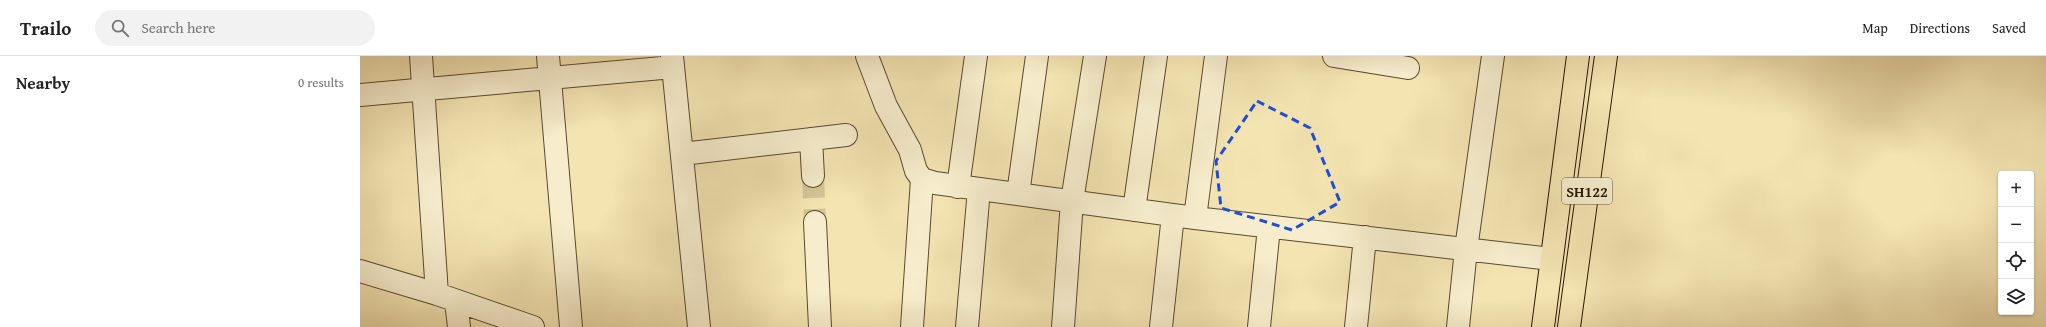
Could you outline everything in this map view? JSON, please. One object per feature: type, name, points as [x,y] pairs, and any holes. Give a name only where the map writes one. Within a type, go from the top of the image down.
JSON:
[{"type":"main road","name":"SH122","points":[[1543,327],[1578,56]]},
{"type":"main road","name":"SH122","points":[[1569,327],[1606,56]]},
{"type":"street","points":[[422,56],[424,89],[447,297],[458,327]]},
{"type":"street","points":[[548,56],[571,327]]},
{"type":"street","points":[[867,56],[886,106],[910,150],[916,170],[922,179],[935,184],[1195,218],[1551,259]]},
{"type":"street","points":[[958,187],[976,56]]},
{"type":"street","points":[[1018,194],[1037,56]]},
{"type":"street","points":[[1063,327],[1072,201],[1095,56]]},
{"type":"street","points":[[1134,210],[1156,56]]},
{"type":"street","points":[[1195,218],[1216,56]]},
{"type":"street","points":[[1334,56],[1408,68]]},
{"type":"street","points":[[1458,327],[1466,249],[1492,56]]},
{"type":"street","points":[[360,95],[550,78],[673,62],[699,327]]},
{"type":"street","points":[[682,154],[846,135]]},
{"type":"street","points":[[810,139],[813,176]]},
{"type":"street","points":[[912,327],[922,179]]},
{"type":"street","points":[[967,327],[979,189]]},
{"type":"street","points":[[1162,327],[1173,215]]},
{"type":"street","points":[[815,222],[820,327]]},
{"type":"street","points":[[1259,327],[1269,227]]},
{"type":"street","points":[[1356,327],[1365,237]]},
{"type":"street","points":[[360,271],[447,297],[533,327]]},
{"type":"highlighted area","points":[[1257,101],[1310,128],[1340,202],[1292,230],[1221,208],[1216,161]]},
{"type":"tunnel","points":[[813,176],[815,222]]}]
